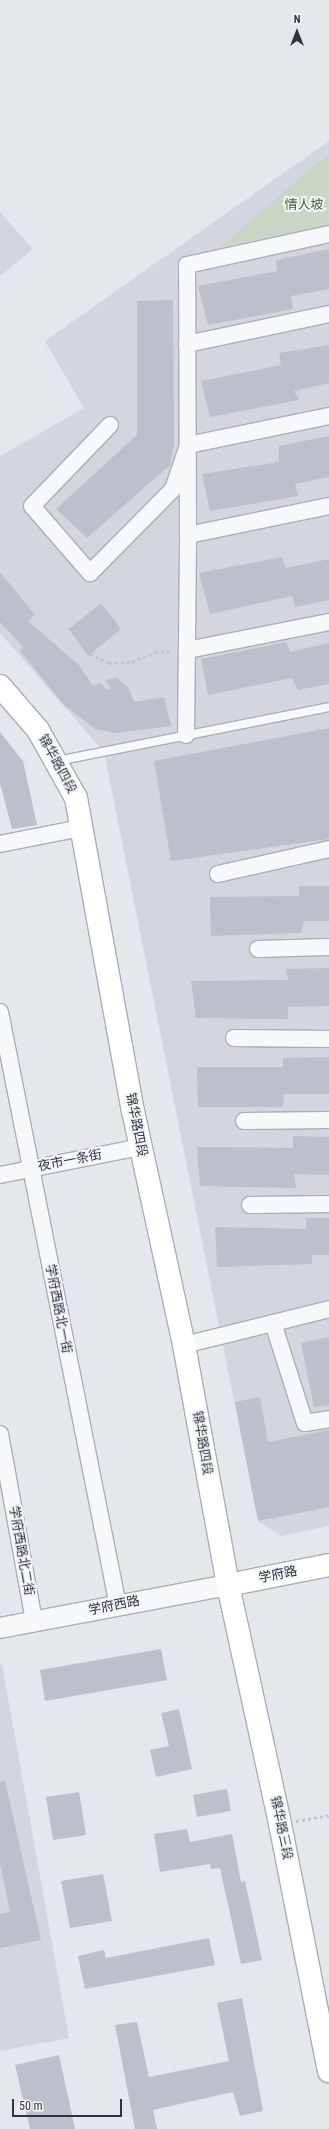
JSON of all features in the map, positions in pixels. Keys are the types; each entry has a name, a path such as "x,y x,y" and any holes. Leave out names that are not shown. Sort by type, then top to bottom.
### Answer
{"main road":[{"name":"锦华路四段","path":"0,686 38,730 76,798 140,1147 184,1345 228,1585"},
{"name":"学府路","path":"228,1585 329,1565"},
{"name":"锦华路三段","path":"228,1585 280,1824 329,2071"}],"street":[{"path":"186,735 188,535 187,265 329,234"},
{"path":"187,344 329,314"},
{"path":"188,446 329,416"},
{"path":"110,425 32,506 90,573 173,489 188,446"},
{"path":"188,535 329,506"},
{"path":"187,650 329,622"},
{"path":"0,844 81,828"},
{"path":"218,874 329,849"},
{"path":"258,949 329,947"},
{"name":"学府西路北一街","path":"0,1012 118,1606"},
{"path":"234,1038 329,1039"},
{"path":"244,1121 329,1120"},
{"name":"夜市一条街","path":"0,1175 140,1147"},
{"path":"250,1205 329,1204"},
{"path":"184,1345 329,1309"},
{"path":"273,1323 305,1424 329,1419"},
{"name":"学府西路北二街","path":"0,1434 34,1622"},
{"name":"学府西路","path":"0,1628 228,1585"}],"lane":[{"path":"55,761 329,707"}],"path":[{"path":"90,654 109,663 132,662 155,652 187,650"},
{"path":"280,1824 329,1815"}],"shaded area":[{"path":"329,141 329,1526 281,1536 258,1521 104,752 0,633 0,456 84,408 45,341"},
{"path":"0,212 33,249 0,276"},
{"path":"2,1664 69,2038 0,2051 0,1665"}],"green space":[{"name":"情人坡","path":"329,155 329,224 220,247 317,163"}],"building":[{"path":"329,249 329,289 291,296 293,309 208,325 198,286 277,271 276,260"},
{"path":"173,300 174,444 170,465 87,538 56,509 137,435 137,301"},
{"path":"329,345 329,383 294,391 299,400 210,417 201,381 281,365 279,353"},
{"path":"329,436 329,477 295,484 298,496 210,511 202,474 279,462 279,446"},
{"path":"282,557 286,568 329,559 329,600 295,607 292,596 210,614 199,573"},
{"path":"0,572 35,615 28,621 80,666 93,686 100,683 108,690 111,688 105,680 117,678 128,687 134,702 164,697 171,726 115,733 95,729 63,704 20,651 24,648 0,622"},
{"path":"101,603 121,629 88,656 69,629"},
{"path":"286,642 290,652 329,643 329,684 298,690 292,678 208,695 201,659"},
{"path":"329,728 329,839 171,861 154,761"},
{"path":"0,732 23,761 37,825 12,829 0,783"},
{"path":"299,886 329,886 329,921 304,921 301,933 211,936 210,897 299,896"},
{"path":"329,968 329,1006 288,1007 288,1019 196,1018 191,981 288,980 286,969"},
{"path":"329,1057 329,1094 284,1094 283,1107 198,1107 197,1067 283,1067 283,1058"},
{"path":"293,1136 329,1137 329,1175 294,1174 296,1188 200,1186 197,1147 293,1148"},
{"path":"306,1218 329,1218 329,1255 312,1255 312,1264 217,1267 215,1227 306,1229"},
{"path":"329,1337 329,1405 314,1407 301,1343"},
{"path":"260,1397 268,1442 329,1430 329,1507 258,1521 235,1402"},
{"path":"161,1649 167,1680 45,1701 40,1670"},
{"path":"179,1709 192,1769 156,1777 150,1750 169,1746 161,1713"},
{"path":"5,1781 41,1940 0,1948 0,1914 10,1912 0,1863 0,1782"},
{"path":"227,1789 231,1811 197,1817 193,1795"},
{"path":"79,1792 86,1835 53,1840 46,1797"},
{"path":"187,1829 190,1842 232,1834 241,1882 245,1881 262,1960 241,1964 220,1868 211,1869 210,1864 160,1872 154,1834"},
{"path":"103,1874 112,1921 70,1928 61,1881"},
{"path":"209,1938 215,1965 85,1989 78,1956 104,1950 106,1958"},
{"path":"242,1998 263,2111 240,2116 233,2092 153,2110 157,2129 135,2129 115,2025 137,2022 149,2077 229,2061 217,2003"},
{"path":"59,2055 75,2129 30,2129 15,2065"}]}
